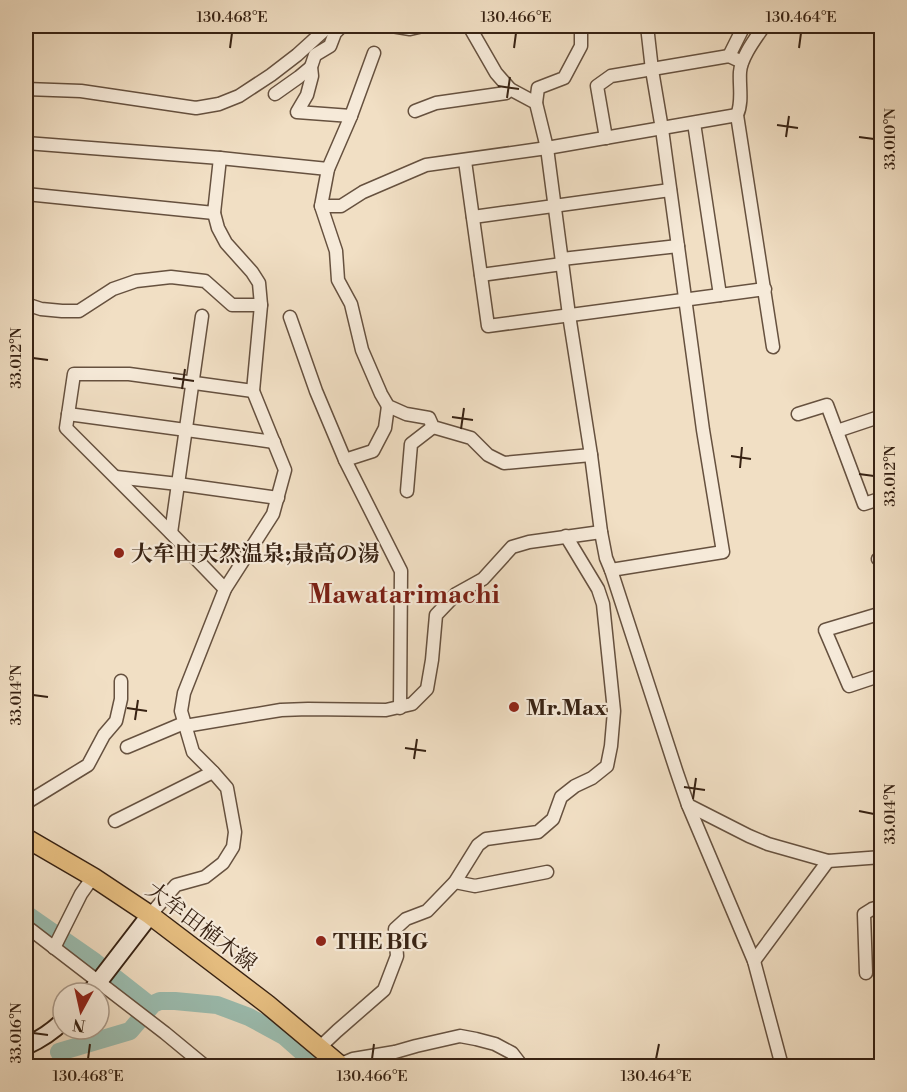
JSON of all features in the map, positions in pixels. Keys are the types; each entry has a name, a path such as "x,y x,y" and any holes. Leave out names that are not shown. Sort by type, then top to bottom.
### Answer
{"main road":[{"name":"大牟田植木線","path":"26,838 93,876 150,915 259,998 340,1066"}],"street":[{"path":"26,89 81,91 196,108 219,104 239,96 272,75 329,26"},
{"path":"346,26 342,26 336,33 330,46 315,55 307,95 297,112 351,116"},
{"path":"392,26 410,28 423,26"},
{"path":"469,26 496,73 510,89 537,103"},
{"path":"581,26 581,46 564,78 538,88 537,103 547,148 601,532 606,558 688,805 754,961 781,1066"},
{"path":"611,570 723,552 703,429 662,129 651,70 647,26"},
{"path":"729,56 744,26"},
{"path":"764,26 742,62 740,109 737,115 773,347"},
{"path":"374,53 351,116 328,169 321,206 336,251 338,280 351,303 362,350 381,394 388,406 406,414 429,418 433,427 471,438 488,455 504,463 591,455"},
{"path":"606,138 597,86 611,76 729,56 742,62"},
{"path":"274,94 311,67"},
{"path":"415,111 436,103 506,93 510,89"},
{"path":"321,206 342,206 363,192 426,165 547,148 737,115"},
{"path":"694,123 720,295"},
{"path":"26,159 26,143 328,169"},
{"path":"99,981 176,885 205,877 223,863 233,847 236,832 227,788 193,752 182,711 184,693 225,589 273,513 285,470 254,391 261,305 260,284 226,243 218,228 214,213 220,158"},
{"path":"465,160 488,326 765,288"},
{"path":"473,217 670,190"},
{"path":"26,194 214,213"},
{"path":"481,275 678,246"},
{"path":"26,304 41,309 80,311 113,288 136,281 171,277 206,281 232,305 261,305"},
{"path":"171,533 202,316"},
{"path":"290,317 316,391 345,460 401,571 400,708"},
{"path":"225,589 66,428 74,374 129,374 254,391"},
{"path":"798,414 827,405 864,504 882,498"},
{"path":"345,460 373,451 385,428 388,406"},
{"path":"69,414 274,442"},
{"path":"837,430 882,416"},
{"path":"407,490 411,444 433,427"},
{"path":"116,477 278,498"},
{"path":"127,747 185,725 281,710 386,710 411,704 427,689 436,615 456,594 483,579 512,547 529,542 601,532"},
{"path":"319,1048 384,990 397,956 395,929 406,919 427,911 455,882 478,845 486,839 538,832 553,819 561,797 575,786 592,778 607,765 611,746 614,698 603,604 598,589 566,536"},
{"path":"882,613 825,630 849,686 882,675"},
{"path":"26,803 88,765 104,735 116,720 121,699 121,681"},
{"path":"115,821 213,772"},
{"path":"688,805 768,844 828,861 882,857"},
{"path":"754,961 828,861"},
{"path":"455,882 476,886 547,872"},
{"path":"57,941 93,876"},
{"path":"866,973 864,914 882,906"},
{"path":"26,926 57,941 94,981"},
{"path":"111,994 165,1033 205,1066"},
{"path":"26,1046 51,1032"},
{"path":"340,1066 353,1059 395,1052 460,1036 476,1038 504,1049 512,1053 522,1066"}],"waterway":[{"path":"26,914 95,962 151,1006"},
{"path":"59,1052 130,1031 153,1004 160,1001 175,1001 217,1005 249,1017 284,1036 318,1066"}],"place":[{"name":"大牟田天然温泉;最高の湯","path":"119,553"},
{"name":"Mr.Max","path":"514,707"},
{"name":"THE BIG","path":"321,941"}],"district":[{"name":"Mawatarimachi","path":"404,594"}]}
